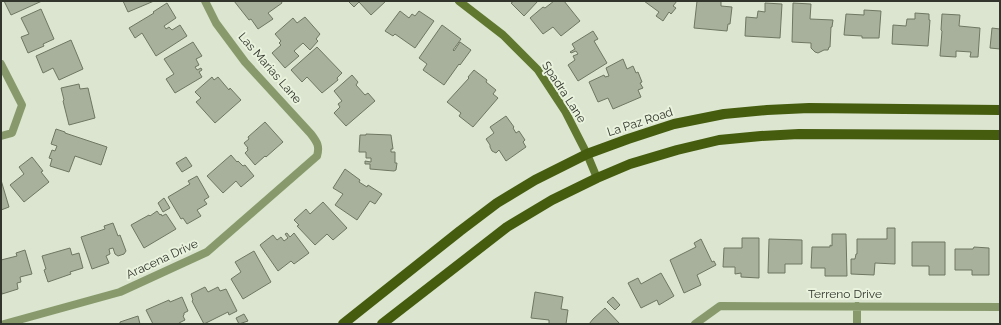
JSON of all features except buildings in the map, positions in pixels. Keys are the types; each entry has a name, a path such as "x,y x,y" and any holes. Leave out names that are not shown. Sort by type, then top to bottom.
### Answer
{"main road":[{"name":"La Paz Road","path":"343,324 460,230 534,180 587,154 674,124 724,114 809,108 1000,110"},
{"path":"382,324 507,227 552,200 630,164 677,150 719,140 761,136 799,134 1000,135"}],"street":[{"name":"Las Marias Lane","path":"205,1 216,23 245,62 311,134 316,140 319,149"},
{"name":"Spadra Lane","path":"459,1 503,35 538,70 566,111 597,178"},
{"path":"1,64 22,105 12,133 1,136"},
{"name":"Aracena Drive","path":"4,324 120,292 207,252 312,161 317,156 319,149"},
{"name":"Terreno Drive","path":"695,324 720,306 1000,307"},
{"path":"857,306 857,324"}]}
